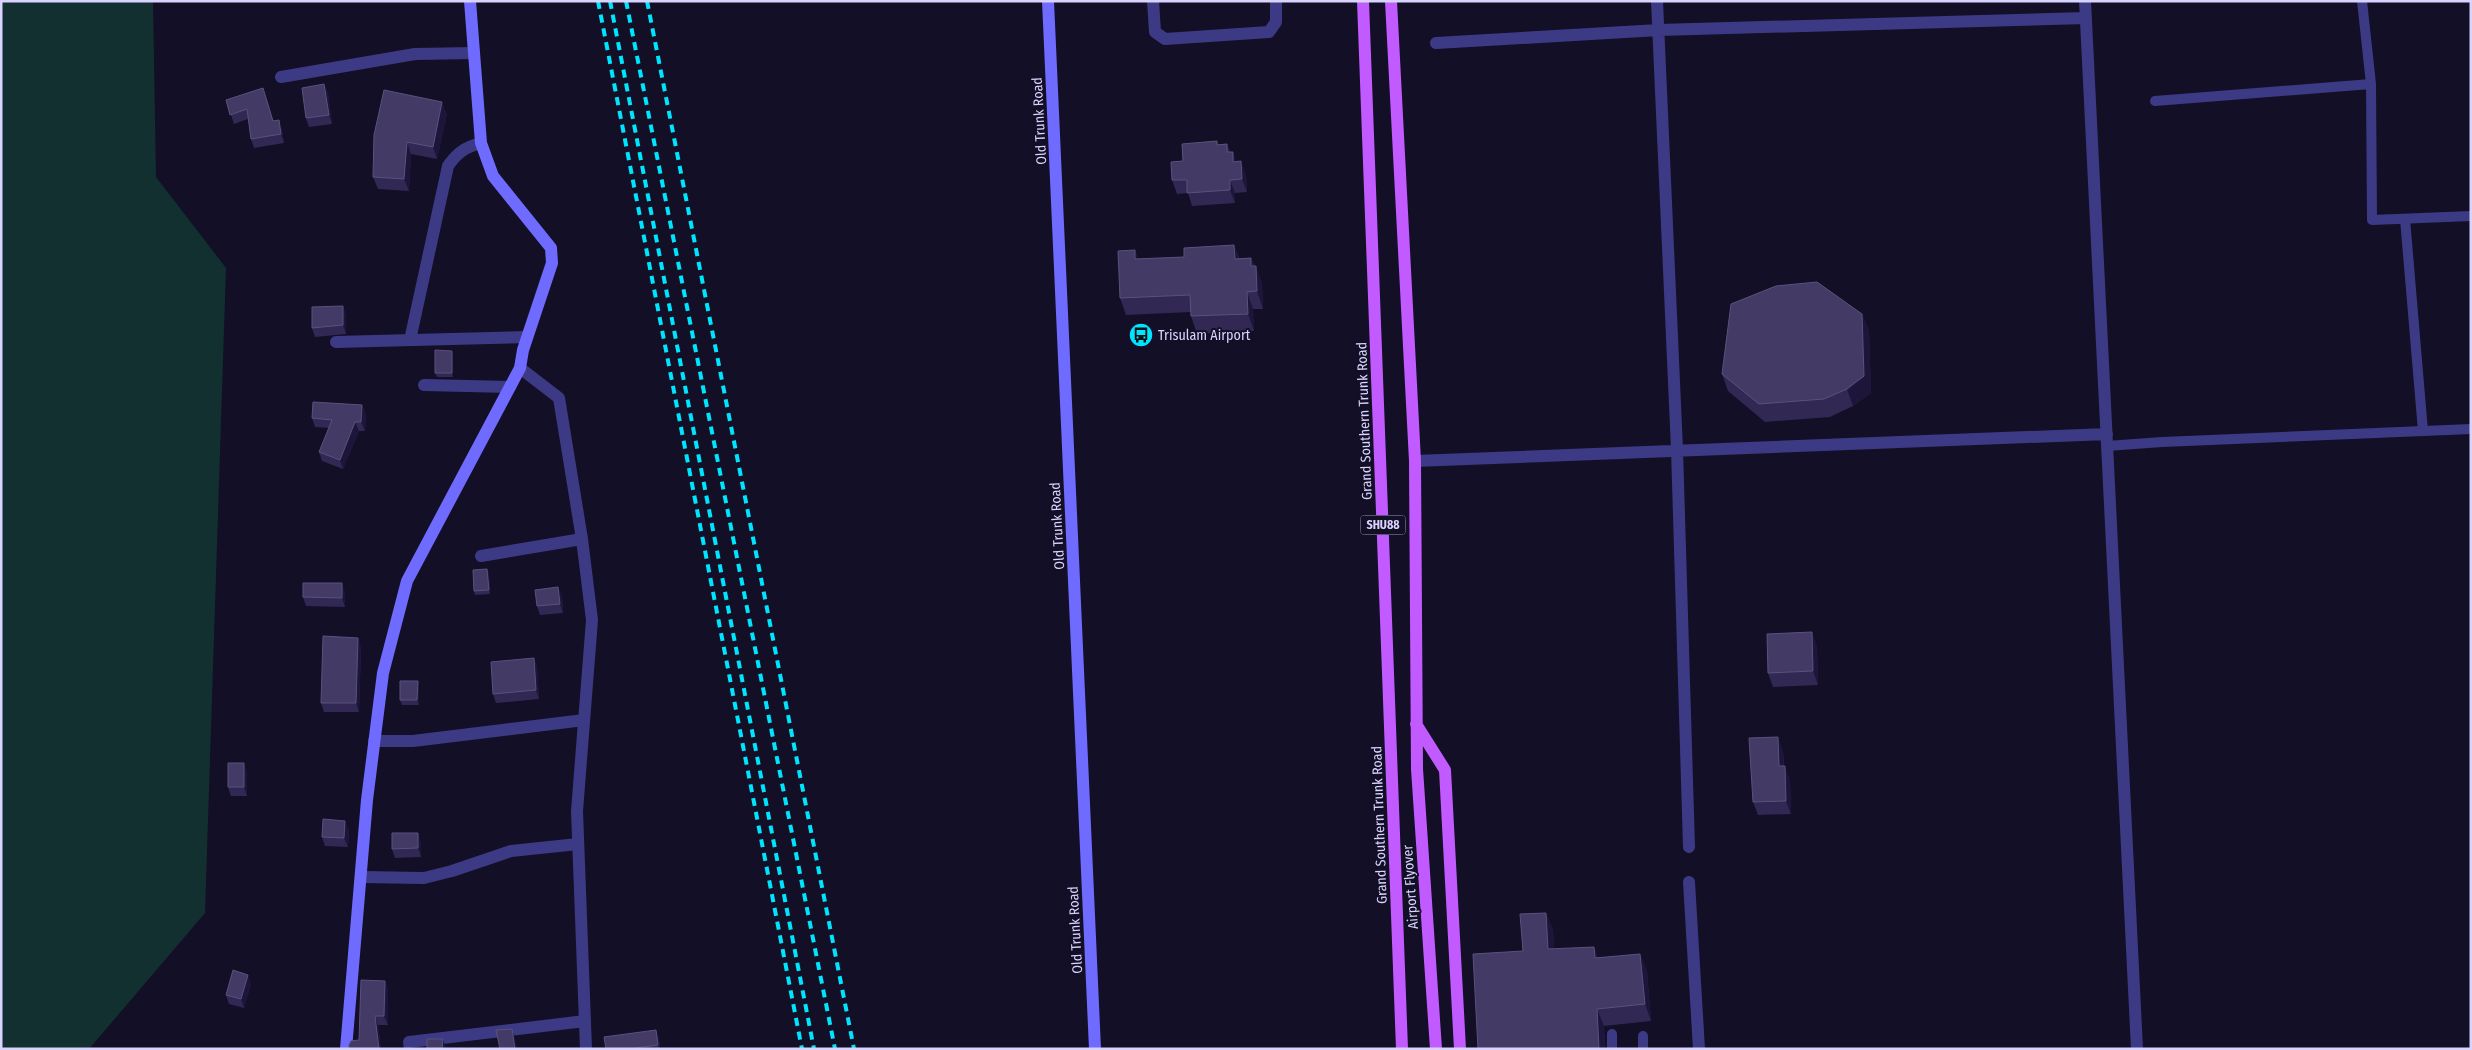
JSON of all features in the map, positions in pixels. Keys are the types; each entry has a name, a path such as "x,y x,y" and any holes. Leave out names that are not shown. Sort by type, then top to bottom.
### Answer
{"main road":[{"name":"Grand Southern Trunk Road","path":"1363,1 1402,1049"},
{"name":"SHU88","path":"1391,1 1415,461 1416,724"},
{"name":"Airport Flyover","path":"1416,724 1417,769 1436,1049"},
{"path":"1416,724 1445,770 1460,1049"}],"street":[{"path":"346,1049 374,741 383,673 407,581 520,368 527,338 552,263 551,248 493,176 481,143 470,1"},
{"name":"Old Trunk Road","path":"1048,1 1095,1049"},
{"path":"1153,1 1155,32 1165,39 1269,32 1276,22 1276,1"},
{"path":"1657,1 1676,449 1689,847"},
{"path":"2085,1 2136,1049"},
{"path":"1436,43 1659,30 2086,18"},
{"path":"282,78 415,54 474,53"},
{"path":"410,340 448,166 457,153 468,146 481,143"},
{"path":"336,342 527,338"},
{"path":"520,368 559,398 582,539 592,620 577,811 586,1049"},
{"path":"424,385 510,387"},
{"path":"1415,461 1676,449 2107,440"},
{"path":"481,556 582,539"},
{"path":"374,741 413,741 584,720"},
{"path":"361,877 424,878 452,871 511,851 578,844"},
{"path":"1689,882 1699,1049"},
{"path":"410,1049 410,1042 586,1021"}],"lane":[{"path":"2362,1 2371,84 2372,220 2471,216"},
{"path":"2155,101 2371,84"},
{"path":"2405,219 2423,431"},
{"path":"2107,440 2162,442 2471,429"},
{"path":"1612,1034 1612,1049"},
{"path":"1643,1036 1643,1049"}],"green space":[{"path":"1,1 153,1 156,177 226,268 205,913 89,1049 1,1049"}],"building":[{"path":"324,84 329,115 306,118 302,88"},
{"path":"263,88 273,121 279,120 281,134 251,139 247,109 230,115 226,100"},
{"path":"384,90 442,102 433,147 407,142 404,179 373,177 374,135"},
{"path":"1217,141 1217,145 1227,144 1227,152 1233,152 1233,162 1241,161 1242,179 1230,180 1230,190 1187,193 1187,180 1172,180 1171,162 1183,161 1182,144"},
{"path":"1234,245 1235,259 1251,258 1251,266 1256,266 1257,291 1247,292 1248,314 1191,316 1190,295 1120,298 1118,251 1135,250 1135,259 1184,257 1184,248"},
{"path":"1817,282 1862,314 1864,376 1847,389 1824,399 1759,404 1722,374 1731,304 1776,286"},
{"path":"343,306 343,325 312,328 312,307"},
{"path":"435,350 452,351 452,373 435,373"},
{"path":"313,402 362,405 361,422 355,422 340,460 319,452 332,420 312,418"},
{"path":"487,569 489,590 474,591 473,570"},
{"path":"303,583 342,583 342,598 303,597"},
{"path":"558,587 560,604 537,606 535,590"},
{"path":"1812,632 1813,671 1768,673 1767,634"},
{"path":"323,636 358,638 356,703 321,703"},
{"path":"534,658 536,690 493,694 491,662"},
{"path":"400,681 418,681 417,700 400,700"},
{"path":"1778,737 1779,766 1785,766 1786,801 1753,802 1749,738"},
{"path":"228,763 244,763 244,787 228,787"},
{"path":"323,819 345,821 344,838 322,837"},
{"path":"392,833 418,833 418,848 392,849"},
{"path":"1546,913 1548,949 1594,947 1595,958 1640,954 1645,1004 1597,1009 1599,1049 1478,1049 1473,954 1523,951 1520,914"},
{"path":"233,970 248,975 241,999 226,995"},
{"path":"361,980 385,981 384,1016 375,1016 379,1049 349,1049 351,1041 359,1040"},
{"path":"512,1029 515,1049 500,1049 496,1030"},
{"path":"656,1030 658,1045 629,1049 606,1049 604,1037"},
{"path":"427,1039 443,1039 442,1049 427,1049"}],"railway":[{"path":"598,1 802,1049"},
{"path":"610,1 814,1049"},
{"path":"626,1 835,1049"},
{"path":"647,1 854,1049"}],"place":[{"name":"Trisulam Airport","path":"1141,335"}]}
